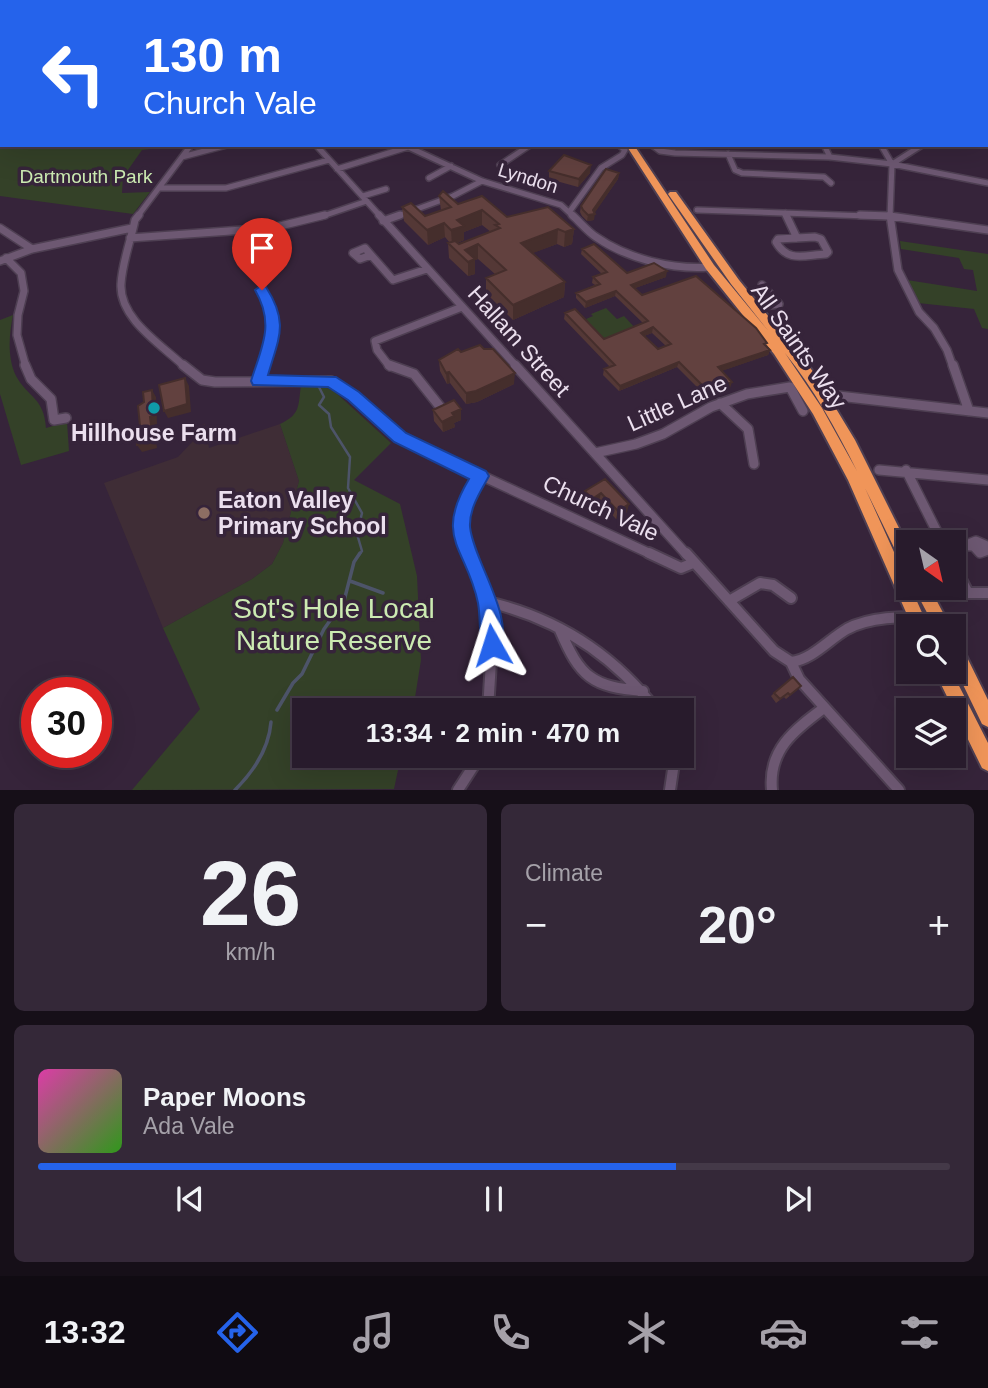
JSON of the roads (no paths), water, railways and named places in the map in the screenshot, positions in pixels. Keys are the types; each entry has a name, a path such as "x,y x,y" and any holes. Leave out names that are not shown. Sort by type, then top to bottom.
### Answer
{"highway":[{"name":"All Saints Way","path":"631,147 778,351 814,394 849,444 896,537"},
{"name":"All Saints Way","path":"639,147 716,266 756,307 792,351 854,479 914,614"},
{"path":"966,674 988,719"},
{"path":"949,684 988,762"}],"street":[{"path":"190,147 132,228 130,239 272,228 301,223 386,189"},
{"path":"182,157 220,147"},
{"name":"Hallam Street","path":"318,147 693,563"},
{"path":"337,169 409,147"},
{"name":"Lyndon","path":"414,147 482,181 545,199 570,211 589,231 614,247 684,269 716,266"},
{"path":"500,165 527,147"},
{"path":"570,211 601,168 622,155 625,150 621,147"},
{"path":"656,147 668,153 830,157 892,164 988,183"},
{"path":"703,147 705,154"},
{"path":"825,147 830,157"},
{"path":"882,147 892,164 890,216 898,270 919,312 934,328 947,350 969,411"},
{"path":"892,164 919,147"},
{"path":"728,154 734,170 742,173 824,177 831,183"},
{"path":"160,188 226,188 329,160"},
{"path":"429,178 451,166"},
{"path":"383,221 453,196 482,181"},
{"path":"697,210 890,216 988,230"},
{"path":"785,213 797,238"},
{"path":"0,228 32,248"},
{"path":"66,418 54,420 51,399 31,379 20,353 17,335 18,315 24,291 21,274 3,260 32,248 132,228"},
{"path":"797,238 821,239 828,252 788,256 782,253 776,242 778,239 797,238"},
{"name":"Church Vale","path":"130,239 121,284 126,309 191,373 202,380 331,381 353,396 400,438 681,568 693,563"},
{"path":"372,255 393,280 427,269"},
{"path":"756,307 779,304 762,285"},
{"path":"259,381 274,319 272,307 262,290"},
{"path":"441,408 414,374 391,368 377,350 375,341 462,307"},
{"name":"Little Lane","path":"595,453 636,444 663,434 720,403 747,394 790,387 803,411"},
{"path":"814,394 988,413"},
{"path":"720,403 748,429 754,464"},
{"path":"878,470 906,470 988,480"},
{"path":"906,470 936,530"},
{"path":"480,476 467,498 461,524 464,541 488,602 492,645 489,698"},
{"path":"966,546 972,547"},
{"path":"693,563 774,651 791,662 799,679 899,789"},
{"path":"729,601 751,586 765,582 774,583 791,598"},
{"path":"966,589 968,593 988,593"},
{"path":"488,602 524,610 560,630 613,663 648,698"},
{"path":"791,662 805,660 829,640 858,625 896,623"},
{"path":"560,630 570,656 585,677 608,689 643,691"},
{"path":"772,789 769,775 780,744 824,708"},
{"path":"458,789 472,768"},
{"path":"670,789 673,768"}],"waterway":[{"path":"319,387 324,397 319,405 329,414 331,427 350,457 348,488 362,513 357,534 362,551 359,555"},
{"path":"277,710 293,683 302,674 324,629 344,601 354,562 360,553"},
{"path":"350,581 383,593"},
{"path":"235,790 259,759 270,732 271,722"}],"place":[{"name":"Hillhouse Farm","path":"154,408"},
{"name":"Eaton Valley Primary School","path":"204,513"}],"park label":[{"name":"Dartmouth Park","path":"86,176"},
{"name":"Sot's Hole Local Nature Reserve","path":"334,624"}]}
